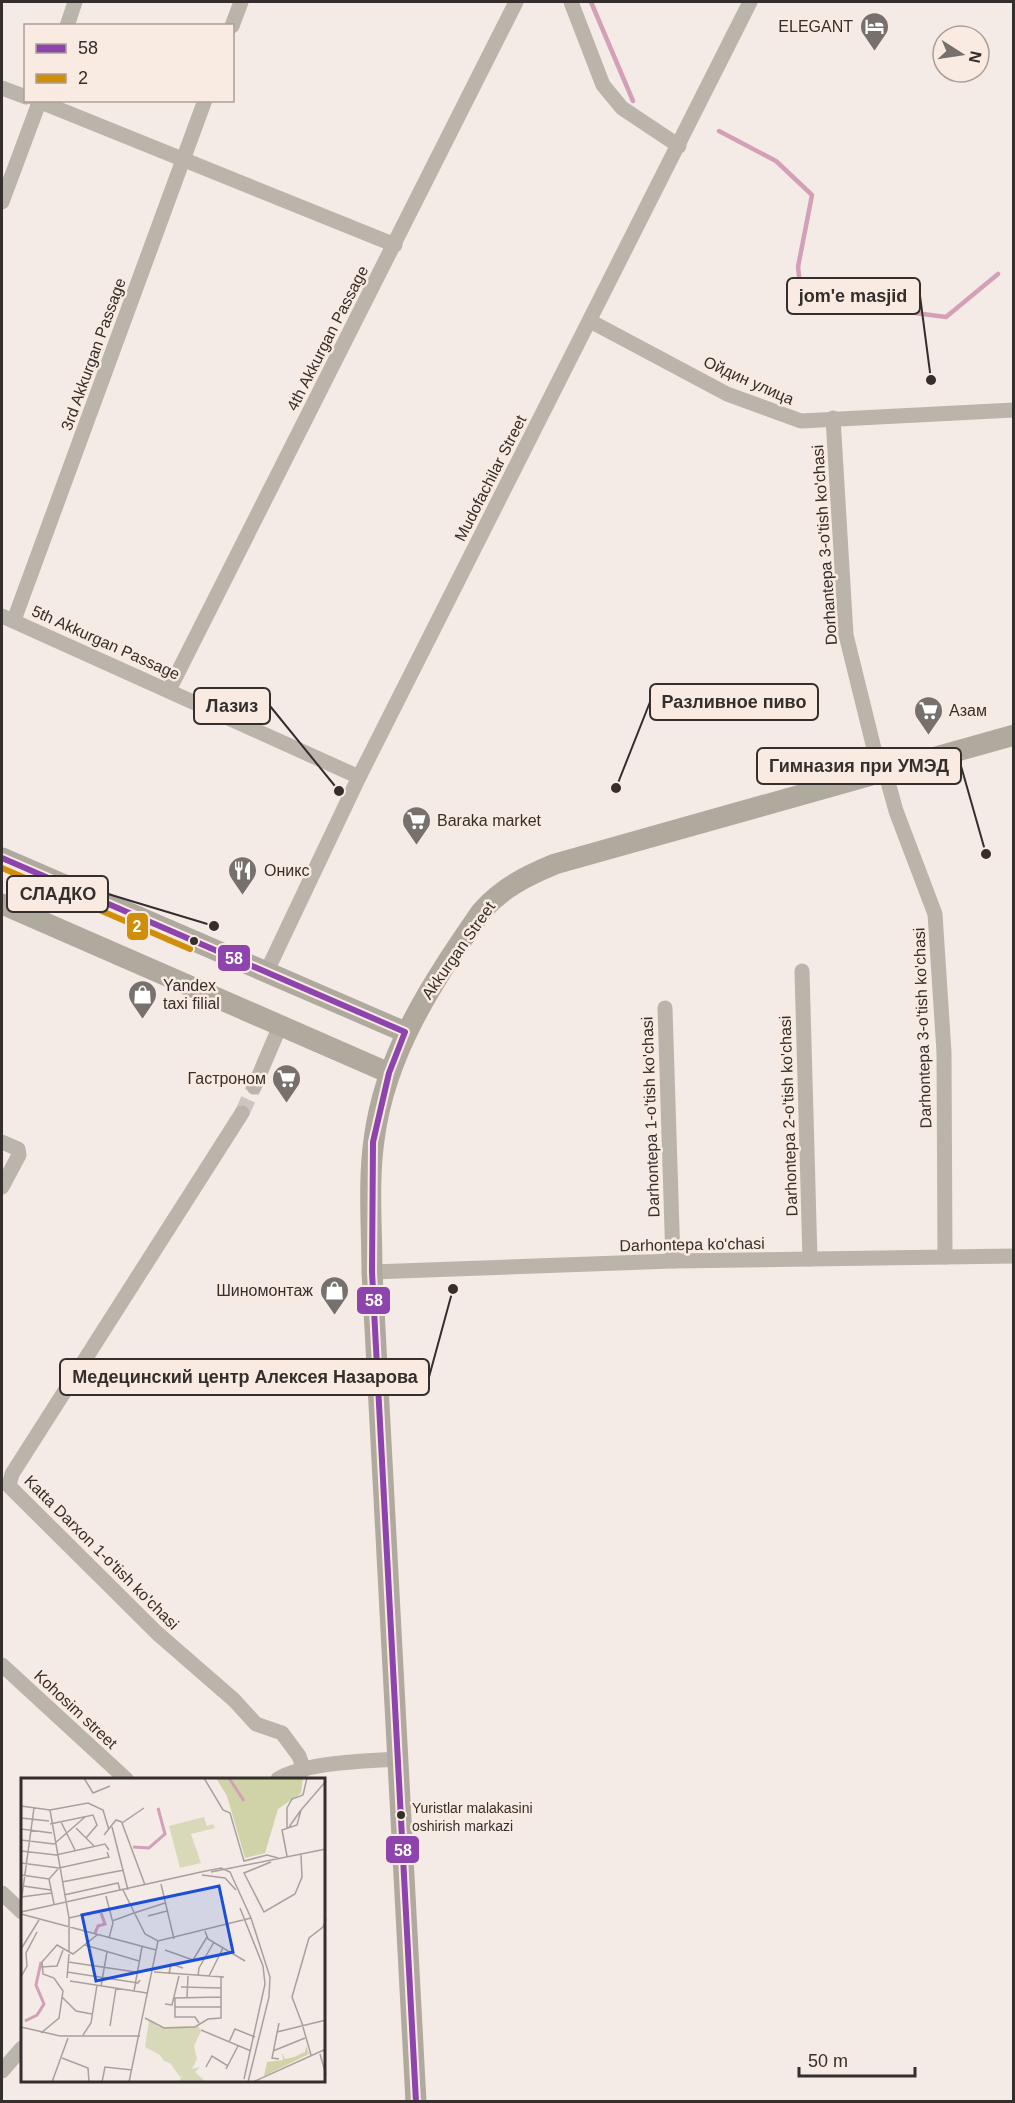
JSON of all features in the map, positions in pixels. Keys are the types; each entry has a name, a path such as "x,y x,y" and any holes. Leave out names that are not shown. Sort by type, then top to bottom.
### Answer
{"main road":[{"name":"Akkurgan Street","path":"416,2102 372,1272 371,1166 377,1119 389,1073 405,1032 444,966 481,912 496,896 515,882 555,864 1014,735"},
{"path":"2,858 405,1032"},
{"path":"2,904 389,1073"}],"street":[{"path":"68,24 75,2"},
{"path":"233,24 241,2"},
{"name":"4th Akkurgan Passage","path":"169,690 516,2"},
{"path":"571,2 603,85 622,108 679,146"},
{"name":"Mudofachilar Street","path":"266,973 359,777 750,2"},
{"path":"2,88 24,96"},
{"path":"2,202 34,102"},
{"path":"40,102 395,245"},
{"name":"3rd Akkurgan Passage","path":"8,618 204,102"},
{"name":"Ойдин улица","path":"590,321 727,394 801,422 833,418 1014,410"},
{"name":"Dorhantepa 3-o'tish ko'chasi","path":"833,418 846,635 882,772"},
{"name":"5th Akkurgan Passage","path":"8,618 359,777"},
{"name":"Darhontepa 3-o'tish ko'chasi","path":"882,772 935,914 944,1052 945,1257"},
{"name":"Darhontepa 2-o'tish ko'chasi","path":"802,971 810,1259"},
{"name":"Darhontepa 1-o'tish ko'chasi","path":"665,1008 673,1261"},
{"path":"254,1087 280,1026"},
{"name":"Katta Darxon 1-o'tish ko'chasi","path":"242,1113 12,1474 9,1485 157,1633 234,1700 256,1724 282,1733 299,1756 304,1770"},
{"path":"2,1142 19,1151 2,1187"},
{"name":"Darhontepa ko'chasi","path":"372,1272 673,1261 1014,1256"},
{"name":"Kohosim street","path":"2,1665 125,1778"},
{"path":"280,1778 288,1773 304,1770 398,1759"},
{"path":"2,1893 21,1911"},
{"path":"2,2071 21,2049"}],"waterway":[{"path":"591,2 633,101"},
{"path":"719,131 776,161 812,195 798,267 801,293 815,304 861,306 946,317 998,274"}],"tunnel":[{"path":"242,1113 254,1087"}],"transit line":[{"name":"58","path":"2,858 405,1032 389,1073 373,1142 372,1272 416,2102"},
{"name":"2","path":"2,868 190,949"}],"place":[{"name":"ELEGANT","path":"874,52"},
{"name":"jom'e masjid","path":"931,380"},
{"name":"Азам","path":"928,736"},
{"name":"Разливное пиво","path":"616,788"},
{"name":"Лазиз","path":"339,791"},
{"name":"Baraka market","path":"416,846"},
{"name":"Гимназия при УМЭД","path":"986,854"},
{"name":"Оникс","path":"243,896"},
{"name":"СЛАДКО","path":"214,926"},
{"name":"Yandex taxi filial","path":"142,1020"},
{"name":"Гастроном","path":"287,1104"},
{"name":"Медецинский центр Алексея Назарова","path":"453,1289"},
{"name":"Шиномонтаж","path":"334,1316"},
{"name":"Yuristlar malakasini oshirish markazi","path":"401,1815"}]}
